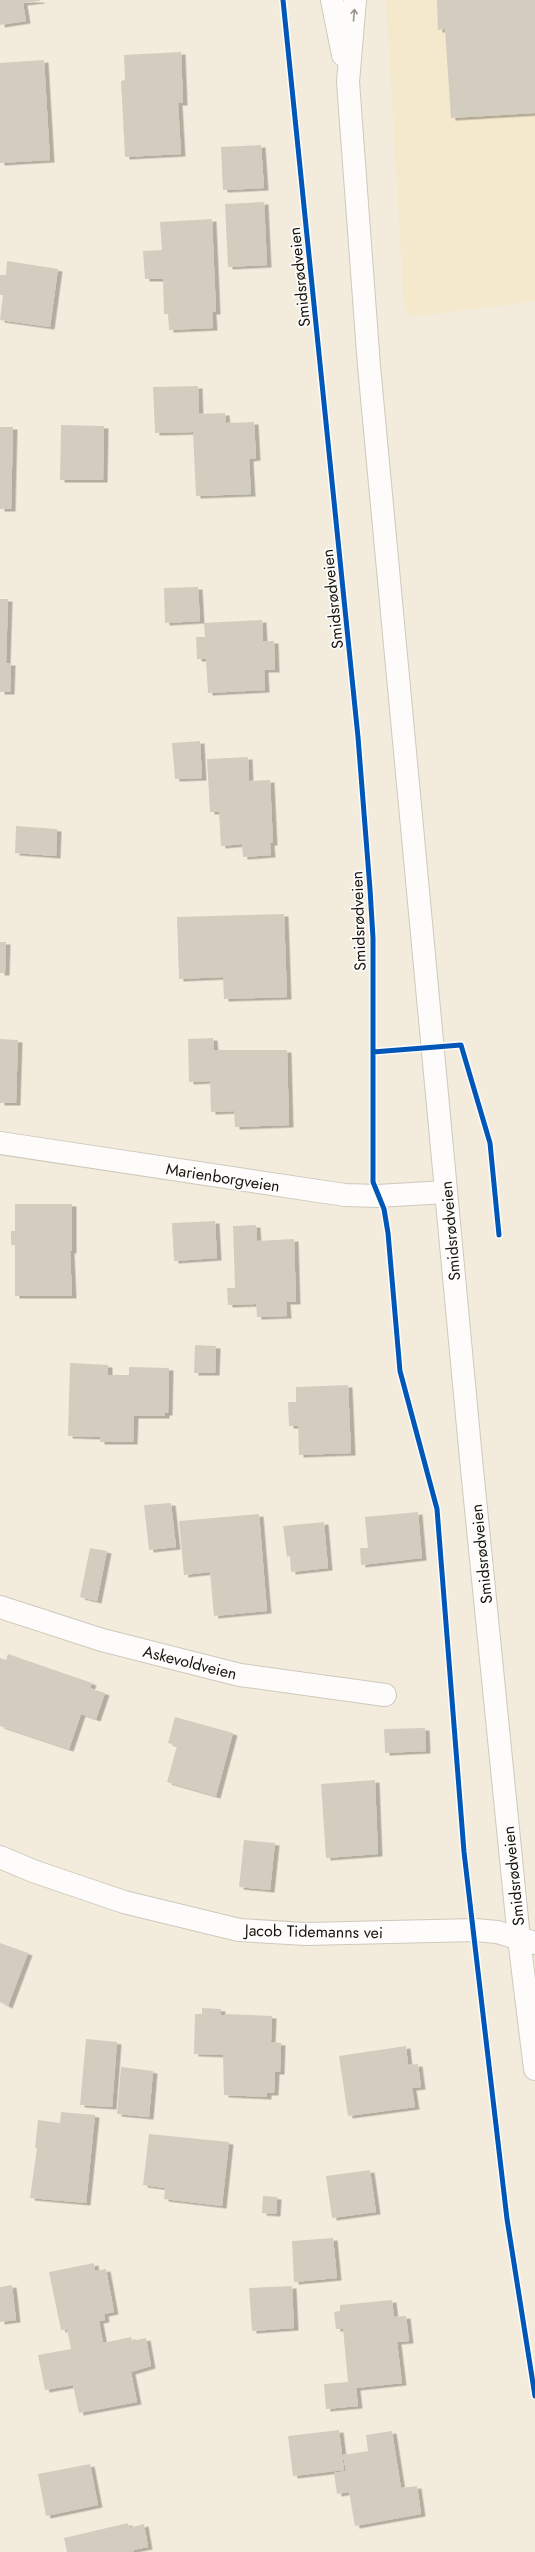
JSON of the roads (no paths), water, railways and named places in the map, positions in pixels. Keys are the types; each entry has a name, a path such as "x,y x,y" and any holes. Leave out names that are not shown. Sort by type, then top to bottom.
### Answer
{"main road":[{"name":"Smidsrødveien","path":"332,0 348,82 369,366 446,1192 527,1941 535,2069"},
{"name":"Smidsrødveien","path":"348,82 355,0"},
{"name":"Marienborgveien","path":"0,1143 345,1195 378,1196 446,1192"},
{"name":"Askevoldveien","path":"0,1607 102,1640 240,1675 385,1694"},
{"name":"Jacob Tidemanns vei","path":"0,1857 33,1871 124,1902 239,1930 306,1934 475,1930 497,1932 527,1941"}]}
